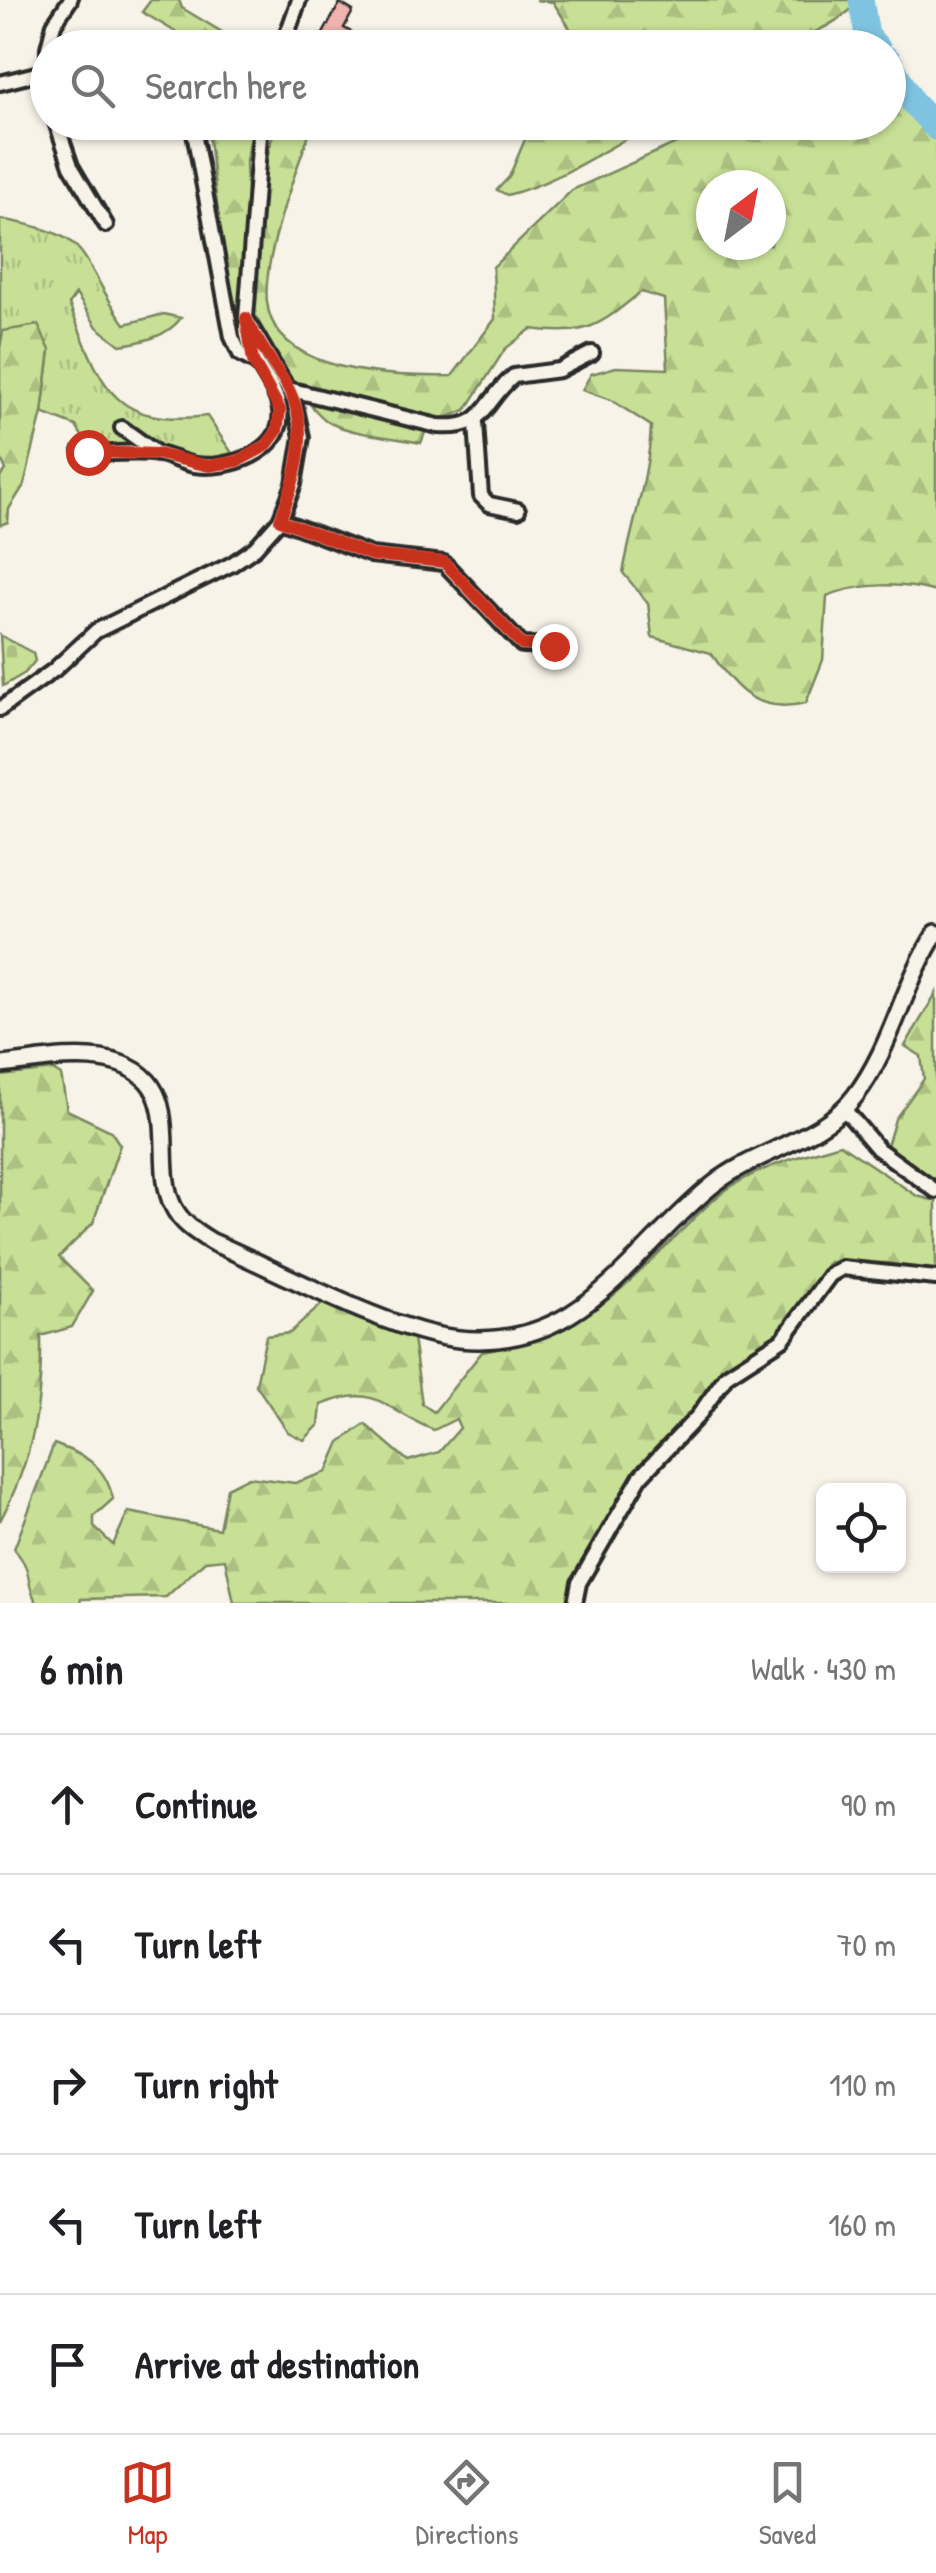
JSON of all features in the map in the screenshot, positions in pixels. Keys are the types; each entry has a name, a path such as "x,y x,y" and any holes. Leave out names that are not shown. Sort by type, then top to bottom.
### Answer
{"street":[{"path":"53,30 70,0"},
{"path":"288,30 299,0"},
{"path":"0,83 30,78"},
{"path":"62,140 71,166 106,224"},
{"path":"195,140 232,337 240,354 253,361"},
{"path":"81,451 158,454 194,465 226,464 266,446 277,431 280,410 253,361 246,318 259,140"},
{"path":"0,709 54,670 96,632 232,564 256,548 280,520 294,484 301,419 246,318"},
{"path":"518,510 488,504 481,496 476,423 514,376 569,367 592,353"},
{"path":"288,389 438,426 476,423"},
{"path":"122,428 158,454"},
{"path":"280,520 371,555 444,562 522,645 554,646"},
{"path":"0,1065 104,1059 138,1075 162,1110 170,1200 188,1227 212,1242 416,1330 459,1339 523,1334 549,1327 581,1308 636,1262 714,1184 844,1109 875,1065 936,934"},
{"path":"844,1109 878,1149 936,1192"},
{"path":"574,1603 579,1582 640,1476 698,1416 728,1375 782,1339 830,1274 842,1268 936,1278"}],"green space":[{"path":"151,0 179,0 182,8 219,30 172,30 142,12"},
{"path":"536,0 859,0 832,23 816,30 571,30 553,2"},
{"path":"906,82 936,123 936,592 881,585 827,596 823,660 806,703 789,706 761,702 750,696 711,653 652,637 648,603 623,573 644,481 651,426 611,400 582,390 591,374 616,367 668,369 664,299 641,292 614,314 591,326 566,331 531,329 505,349 466,410 428,425 421,443 330,423 286,376 249,321 256,222 271,140 307,140 282,212 270,262 267,302 275,326 292,344 315,358 372,372 452,376 495,319 493,267 572,190 683,140 906,140"},
{"path":"209,140 250,140 246,160 248,233 238,311 226,277"},
{"path":"524,140 624,140 564,173 507,195 497,190 509,177"},
{"path":"0,219 32,225 70,241 89,264 125,324 164,314 181,318 161,334 120,345 97,327 76,294 69,304 90,356 113,394 149,415 207,416 232,453 207,459 85,441 76,426 42,413 50,350 3,331 0,348"},
{"path":"38,325 50,350 42,413 24,485 9,509 8,522 0,525 0,477 6,470 0,456 3,331"},
{"path":"0,635 33,653 35,661 25,673 3,686"},
{"path":"936,993 936,1182 887,1146 895,1119 924,1079 921,1056 905,1046"},
{"path":"53,1070 61,1075 67,1110 111,1131 120,1145 93,1223 59,1257 93,1291 72,1327 41,1336 40,1386 28,1454 0,1521 0,1076"},
{"path":"840,1144 917,1196 936,1201 936,1271 886,1263 829,1262 779,1336 721,1377 656,1451 572,1603 234,1603 225,1559 205,1561 166,1597 37,1603 25,1565 14,1549 54,1444 85,1457 105,1477 113,1499 94,1516 94,1527 113,1545 128,1512 219,1529 227,1488 249,1477 295,1483 327,1472 340,1442 365,1424 408,1461 439,1452 460,1428 456,1419 434,1430 368,1397 321,1405 319,1425 304,1440 288,1432 256,1385 266,1336 290,1333 324,1302 413,1338 422,1404 434,1412 482,1352 544,1336 590,1313 732,1186 771,1166"}],"building":[{"path":"340,3 353,11 344,28 348,30 325,30"}],"waterway":[{"path":"861,0 866,30"},
{"path":"906,91 936,128"}],"route":[{"path":"88,452 158,454 209,466 238,461 266,446 277,431 280,410 253,361 246,318 282,377 301,419 294,484 280,520 371,555 444,562 522,645 542,649 554,646"}]}
